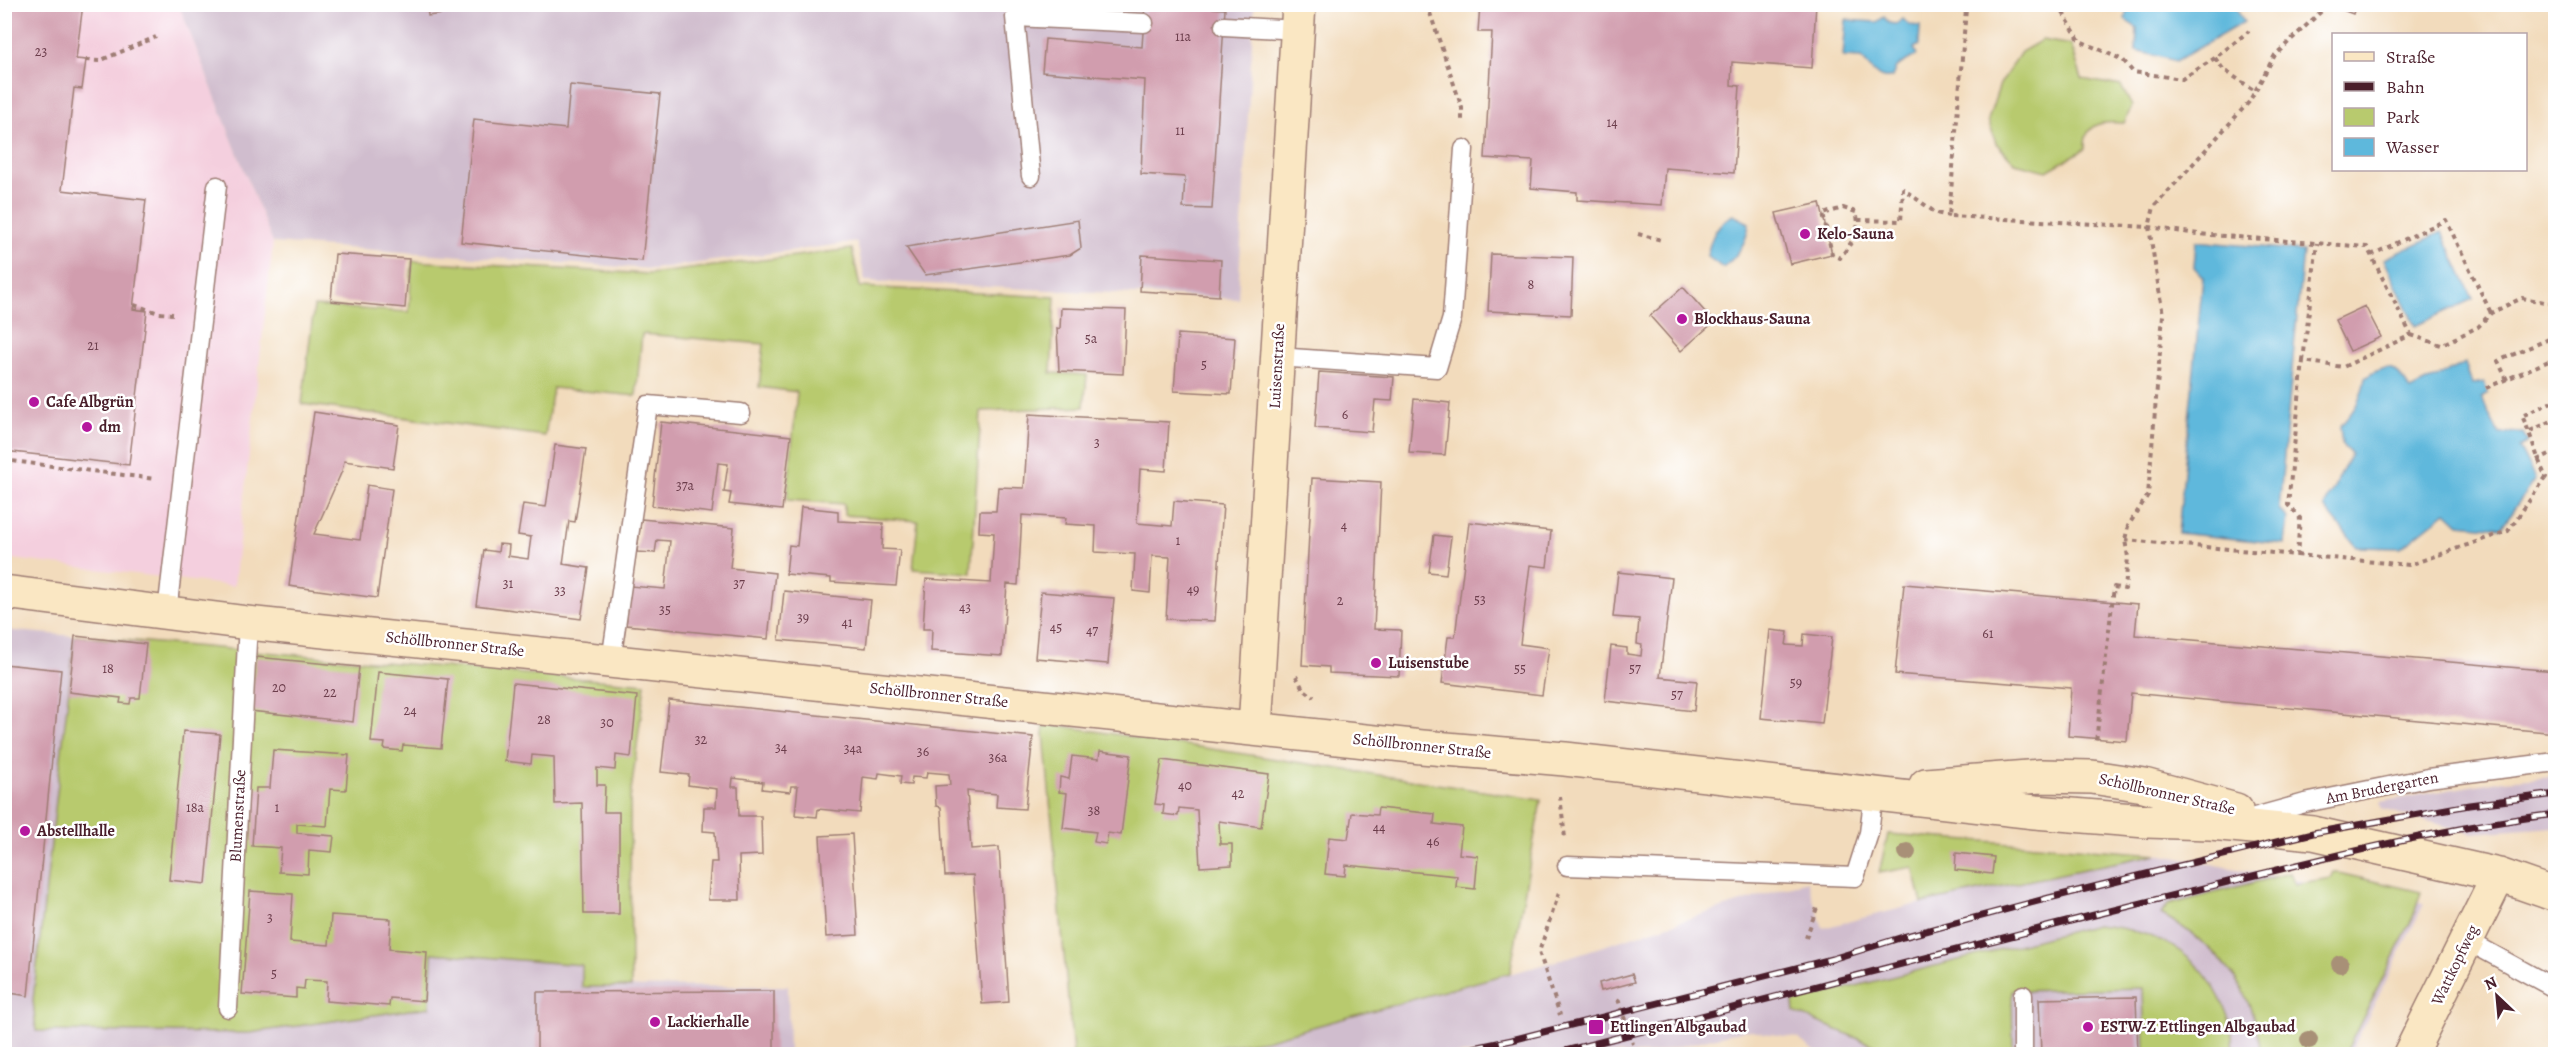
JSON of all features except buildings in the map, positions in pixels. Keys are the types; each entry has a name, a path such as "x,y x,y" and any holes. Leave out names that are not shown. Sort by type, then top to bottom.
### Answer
{"main road":[{"name":"Luisenstraße","path":"1255,728 1299,17"},
{"name":"Schöllbronner Straße","path":"4,592 248,623 1874,792 2089,817 2211,823 2313,833"},
{"name":"Schöllbronner Straße","path":"1874,792 1941,782 2041,776 2092,777 2144,786 2260,816 2313,833 2499,875 2556,895"},
{"name":"Wattkopfweg","path":"2410,1054 2499,875"}],"lane":[{"path":"1031,176 1016,17 1144,23"},
{"path":"1224,26 1299,17"},
{"path":"1277,357 1437,368 1452,318 1464,149"},
{"path":"167,612 217,186"},
{"path":"611,661 648,405 741,413"},
{"name":"Blumenstraße","path":"228,1008 248,623"},
{"name":"Am Brudergarten","path":"2211,823 2260,816 2304,803 2428,778 2556,762"},
{"path":"1567,866 1855,877 1869,833 1874,792"},
{"path":"2468,941 2556,989"},
{"path":"2023,995 2023,1054"}],"path":[{"path":"1427,4 1462,108 1464,149"},
{"path":"1949,216 1966,9 1962,4"},
{"path":"2064,4 2062,11 2080,41 2123,60 2133,72 2182,79 2249,32"},
{"path":"2103,689 2114,588 2125,589 2128,557 2125,540 2128,526 2148,495 2163,315 2149,227 2154,207 2249,102 2275,55 2328,5"},
{"path":"86,60 99,61 156,37"},
{"path":"2215,58 2223,69 2255,92"},
{"path":"1858,220 1901,221 1903,189 1936,213 1949,216 2149,227 2198,234 2367,247 2411,335"},
{"path":"1842,208 1856,212 1858,220 1856,237 1840,258 1832,254 1823,214 1842,208"},
{"path":"2371,255 2446,220 2492,313"},
{"path":"1638,234 1662,240"},
{"path":"2297,555 2300,518 2288,505 2318,243"},
{"path":"2303,361 2343,367 2411,335 2441,345 2478,327 2492,313 2522,298 2556,304"},
{"path":"134,305 159,313 203,317"},
{"path":"2507,380 2498,362 2556,336"},
{"path":"2486,388 2556,358"},
{"path":"2125,540 2409,565 2508,531 2546,477 2538,460 2530,431 2522,416 2556,400"},
{"path":"2530,431 2556,419"},
{"path":"2538,460 2556,451"},
{"path":"4,460 183,483"},
{"path":"1560,802 1563,815"},
{"path":"1560,1015 1539,952 1567,866"},
{"path":"1618,999 1633,1044"}],"shaded area":[{"path":"5,5 179,5 273,243 234,586 5,558"},
{"path":"179,5 1254,5 1238,299 865,281 857,242 653,269 273,243"},
{"path":"4,630 75,636 33,1000 37,1031 430,1007 432,953 582,965 583,987 788,986 789,1054 5,1054"},
{"path":"2555,776 2555,827 2472,833 2382,809 2380,802 2504,780"},
{"path":"2157,854 2424,904 2350,1054 1819,1054 1797,1038 1744,1030 1649,1054 1171,1054 1265,1040 1553,962 1807,881 1823,928 1922,903"}],"green space":[{"path":"2042,40 2071,45 2082,79 2121,86 2132,106 2124,123 2108,122 2091,128 2085,140 2085,149 2047,171 2015,163 1996,143 1988,120 2000,84 2021,52"},
{"path":"852,249 860,287 1055,297 1051,373 1087,375 1084,407 981,411 971,573 913,569 918,521 844,515 844,504 787,500 797,392 759,387 764,344 642,334 636,396 553,388 545,436 302,404 314,306 409,312 412,261 650,274"},
{"path":"75,636 645,684 630,800 631,987 582,987 582,965 432,953 430,1007 249,1033 36,1031 33,1000"},
{"path":"1043,723 1541,800 1510,973 1265,1040 1171,1054 1073,1054"},
{"path":"1888,834 2157,854 1922,903 1913,867 1879,873"},
{"path":"2334,872 2421,892 2413,917 2345,1054 2261,1054 2250,1008 2230,971 2200,940 2161,914 2168,905 2290,873 2295,884 2331,878"},
{"path":"2096,925 2142,933 2162,941 2195,964 2221,999 2231,1026 2233,1054 2145,1054 2143,988 2012,991 2013,1054 1887,1054 1873,1045 1794,1012 1793,1002"}],"water":[{"path":"2128,5 2235,5 2244,22 2176,61 2136,51 2137,28 2125,20"},
{"path":"1884,17 1889,23 1896,24 1903,19 1909,25 1920,26 1919,45 1914,48 1917,55 1896,67 1892,77 1887,78 1875,73 1861,58 1843,57 1846,20 1877,22"},
{"path":"1733,215 1749,223 1748,230 1741,248 1723,268 1707,256 1715,232"},
{"path":"2442,232 2473,299 2415,326 2384,259"},
{"path":"2196,241 2303,251 2279,509 2288,518 2285,544 2178,533 2203,277 2194,267"},
{"path":"2465,363 2472,384 2484,382 2488,393 2481,397 2499,434 2523,433 2528,442 2519,447 2535,479 2501,528 2459,524 2446,512 2401,548 2357,547 2324,507 2351,454 2342,445 2340,426 2357,404 2365,378 2380,369 2392,369 2401,376 2410,390"}],"railway":[{"path":"1445,1054 1512,1040 1832,959 1903,937 2049,898 2313,833 2469,805 2556,794"},
{"path":"1553,1054 2031,931 2327,858 2463,828 2556,814"}],"place":[{"name":"Kelo-Sauna","path":"1805,234"},
{"name":"Blockhaus-Sauna","path":"1682,319"},
{"name":"Cafe Albgrün","path":"34,402"},
{"name":"dm","path":"87,427"},
{"name":"Luisenstube","path":"1376,663"},
{"name":"Abstellhalle","path":"25,831"},
{"name":"Lackierhalle","path":"655,1022"},
{"name":"Ettlingen Albgaubad","path":"1596,1027"},
{"name":"ESTW-Z Ettlingen Albgaubad","path":"2088,1027"}]}
